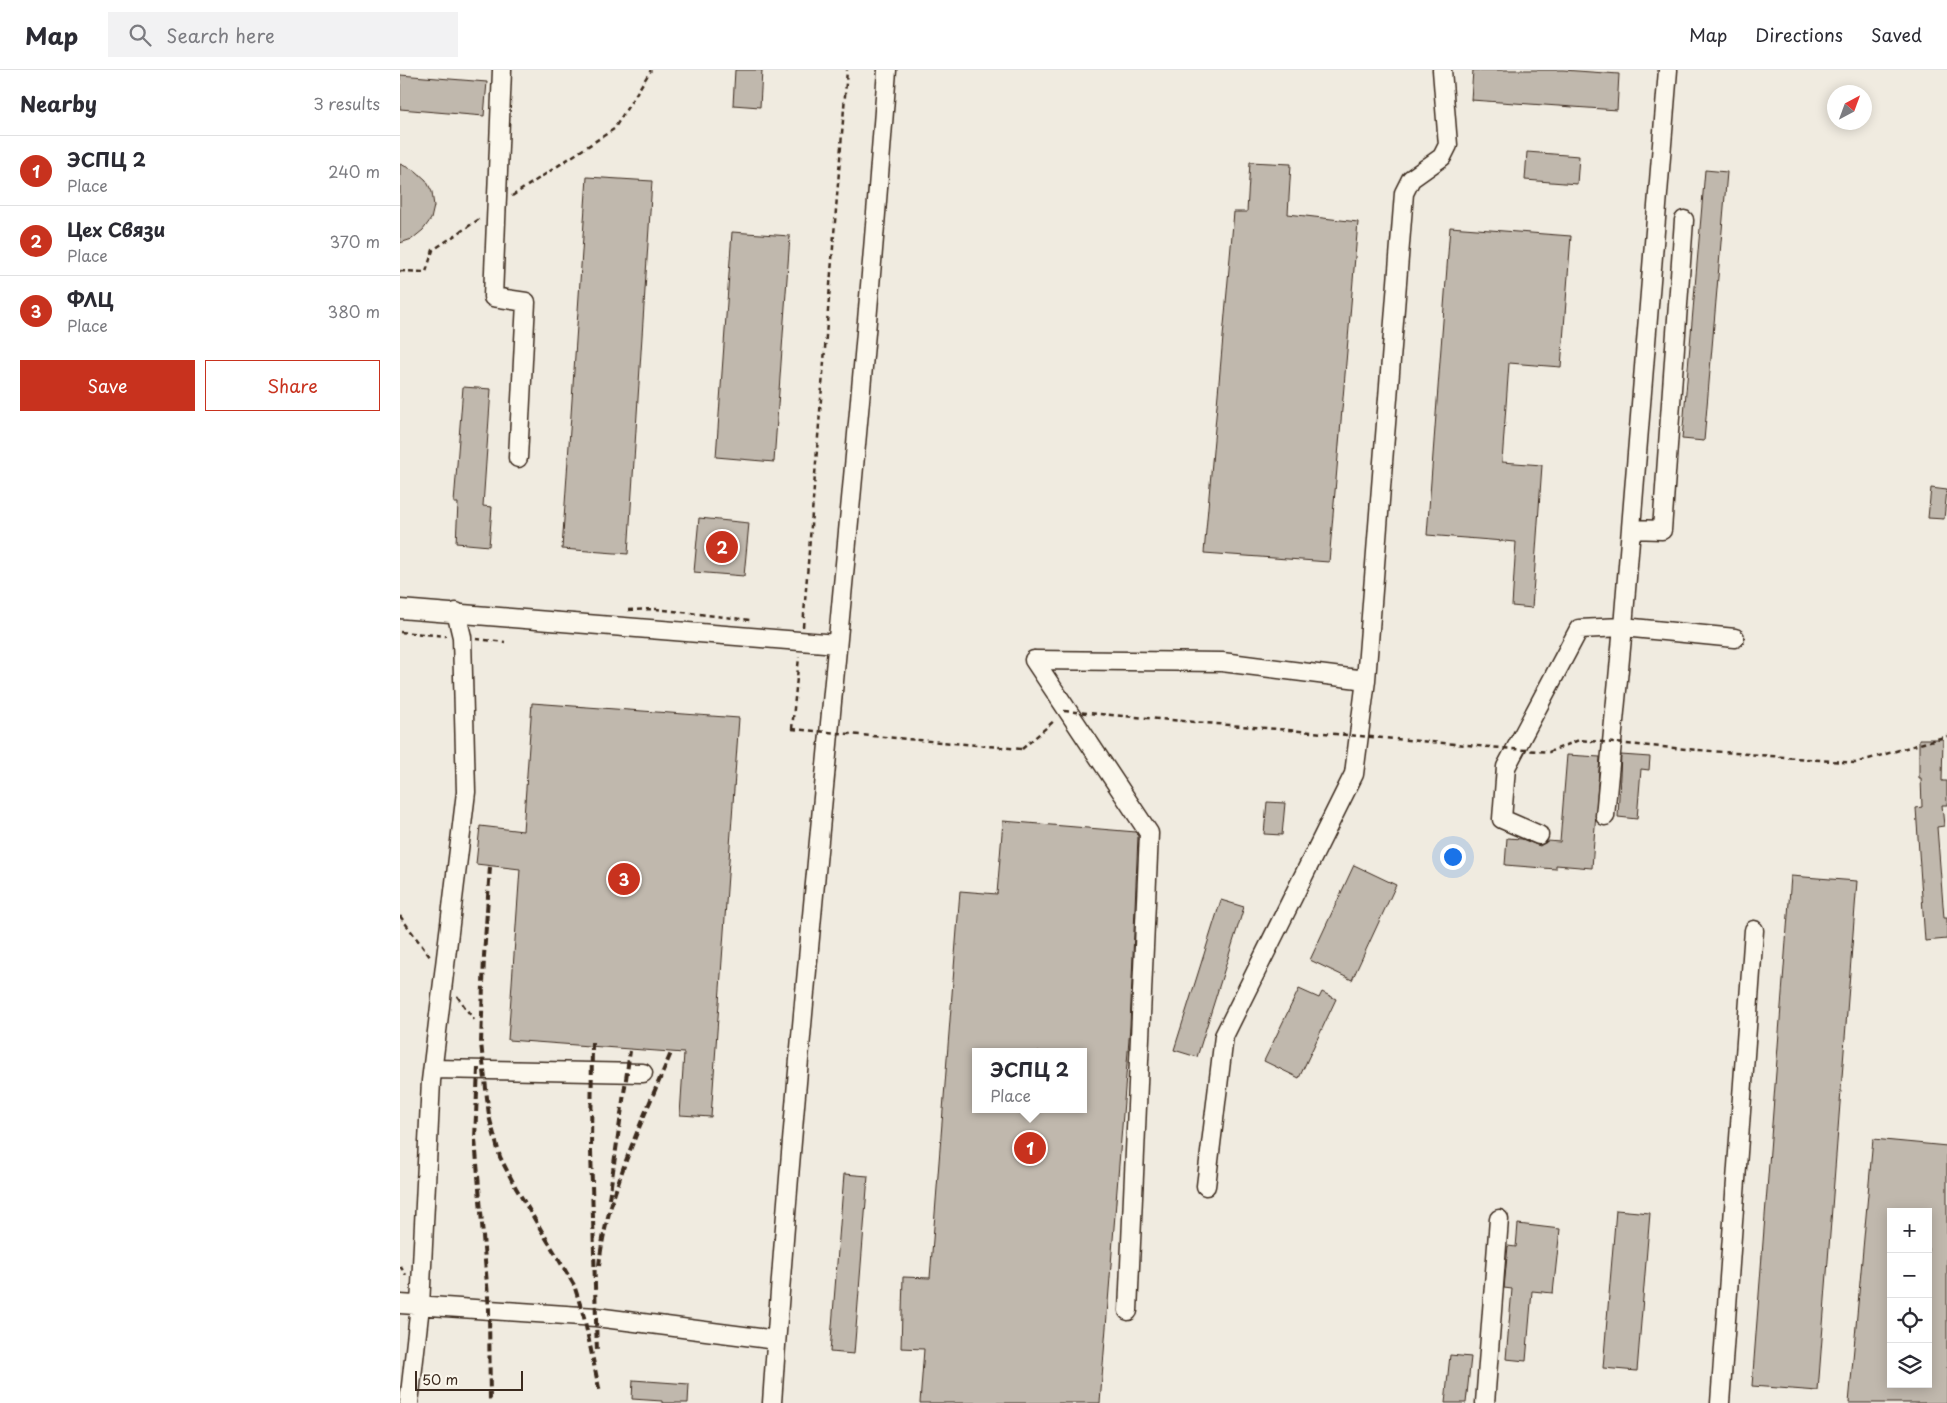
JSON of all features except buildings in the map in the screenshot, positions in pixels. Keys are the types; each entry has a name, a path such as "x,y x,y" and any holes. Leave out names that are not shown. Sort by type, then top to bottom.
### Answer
{"street":[{"path":"502,70 493,297 526,302 518,458"},
{"path":"772,1403 784,1227 867,320 887,70"},
{"path":"1206,1186 1224,1036 1354,774 1366,680 1404,193 1411,179 1442,157 1448,145 1442,70"},
{"path":"1605,816 1623,627 1668,70"},
{"path":"1631,529 1662,530 1684,220"},
{"path":"400,609 837,644"},
{"path":"409,1403 420,1306 433,1069 466,792 462,638 456,612"},
{"path":"1539,835 1502,819 1506,767 1579,629 1623,627 1735,638"},
{"path":"1128,1312 1149,833 1034,660 1222,662 1366,680"},
{"path":"1720,1403 1754,930"},
{"path":"433,1069 644,1073"},
{"path":"1485,1403 1499,1219"},
{"path":"400,1304 596,1317 776,1340"}],"path":[{"path":"400,271 426,272 433,250 614,129 651,70"},
{"path":"847,70 804,616 792,729 1022,749 1064,711 1549,752 1579,740 1855,763 1947,736"}],"railway":[{"path":"490,867 481,1043 489,1116 500,1157 516,1188 574,1285 584,1317 600,1393"},
{"path":"592,1042 591,1151 597,1353"},
{"path":"609,1199 630,1051"},
{"path":"599,1266 603,1239 617,1185 671,1053"},
{"path":"478,1068 475,1139 489,1309 490,1403"}],"place":[{"name":"Цех Связи","path":"722,547"},
{"name":"ФЛЦ","path":"624,879"},
{"name":"ЭСПЦ 2","path":"1030,1148"}]}
